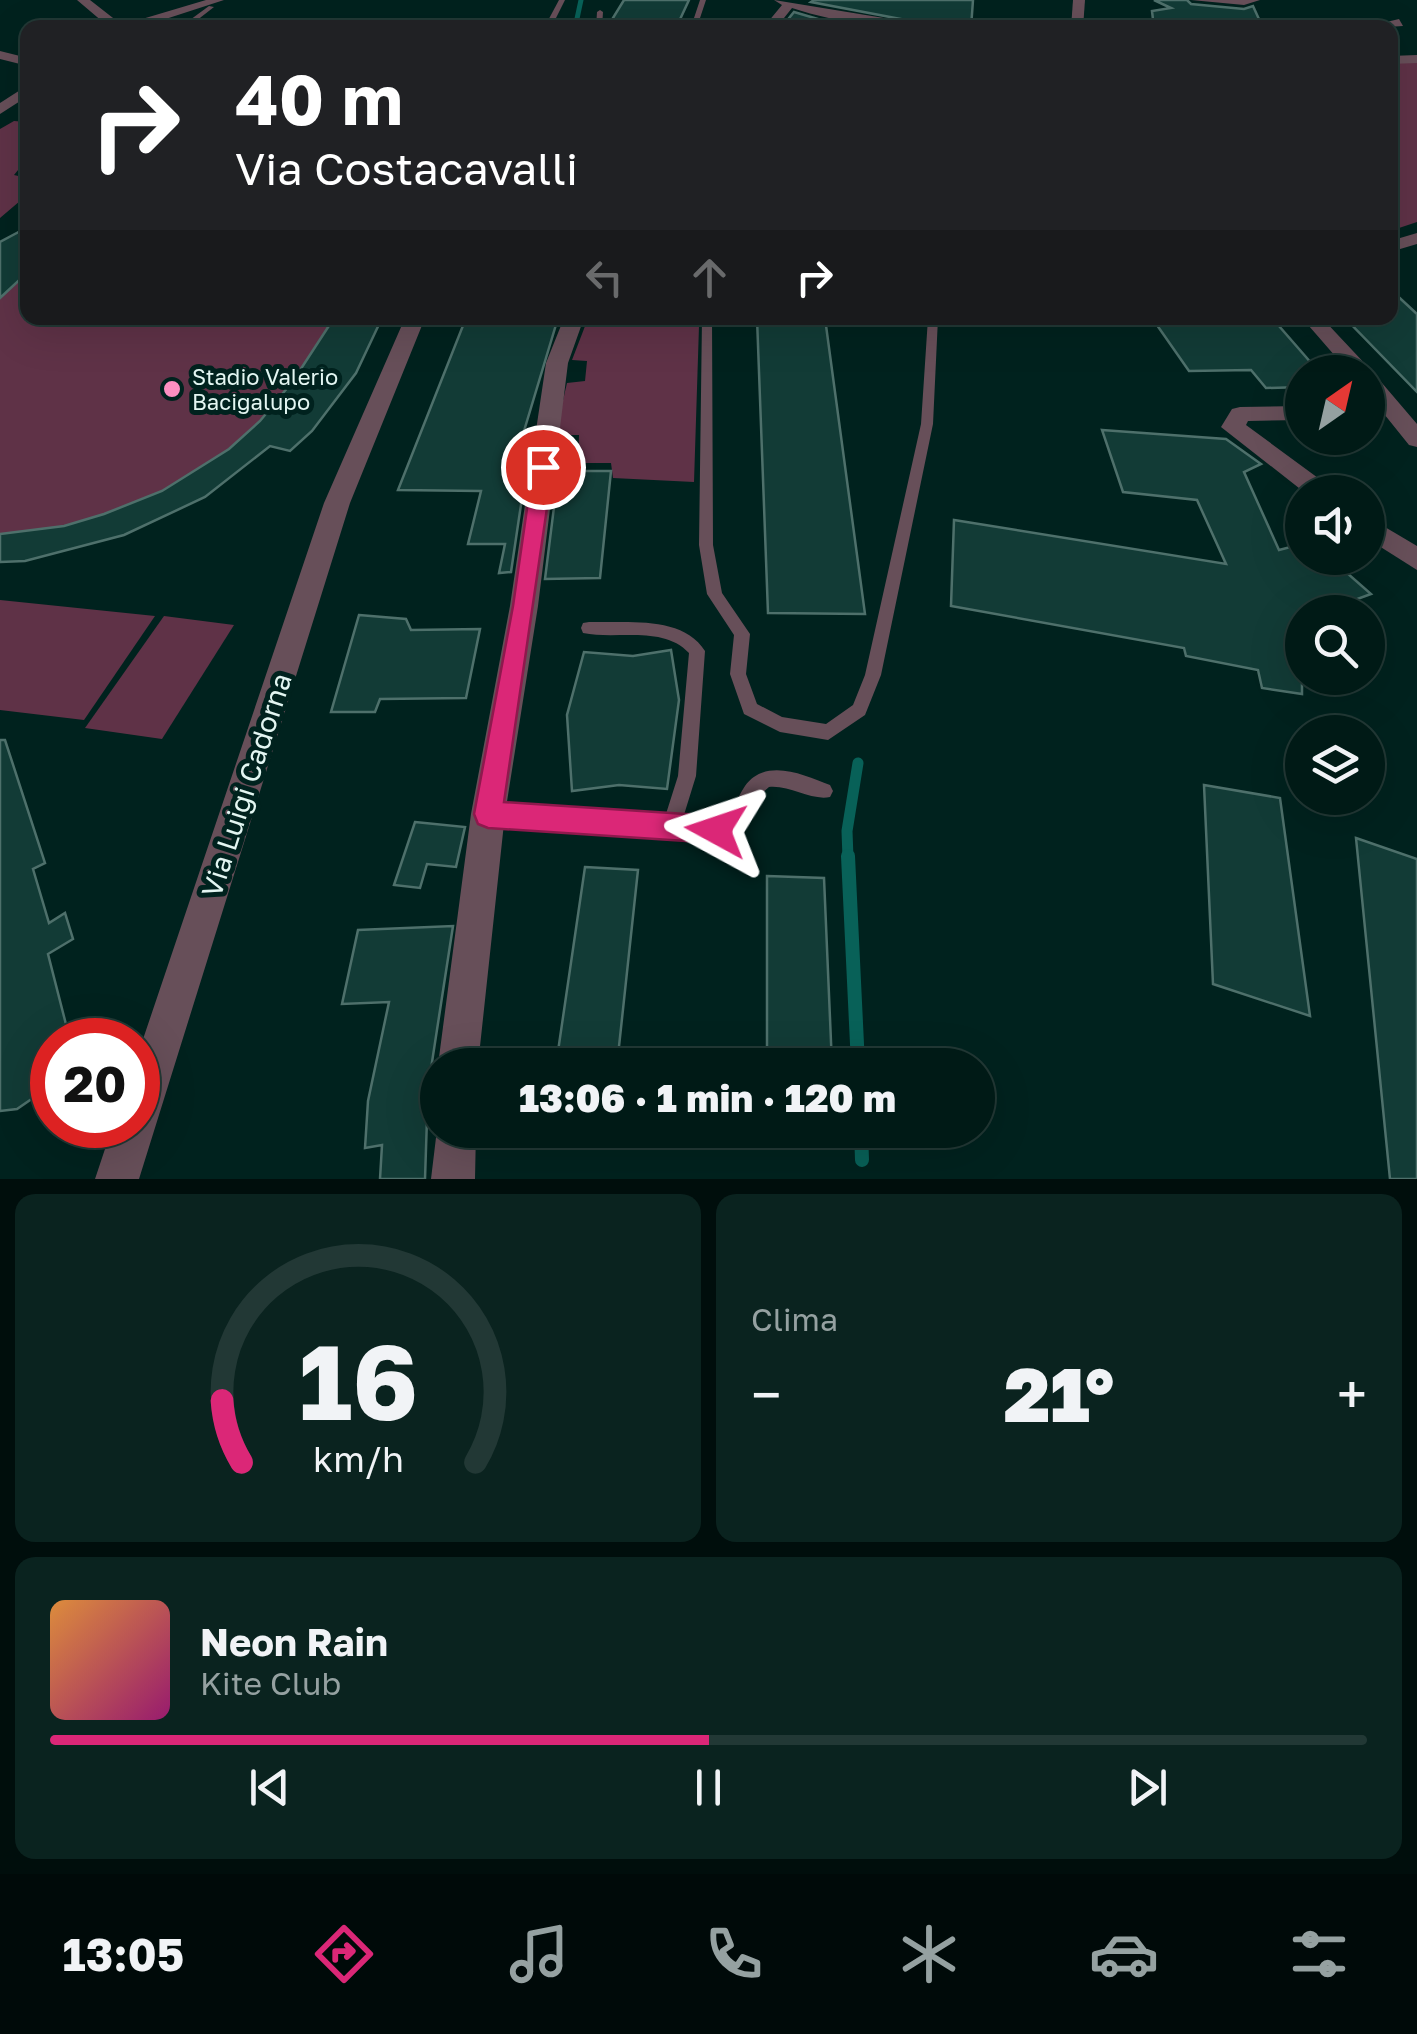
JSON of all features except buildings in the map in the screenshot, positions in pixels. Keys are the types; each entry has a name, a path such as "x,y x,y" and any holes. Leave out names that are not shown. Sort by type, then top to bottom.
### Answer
{"street":[{"path":"83,0 110,20"},
{"path":"783,8 806,0"},
{"path":"152,20 215,4"},
{"path":"783,8 868,20"},
{"name":"Via Luigi Cadorna","path":"160,1047 336,503 413,325"},
{"name":"Via Luigi Cadorna","path":"356,457 393,406 432,325"},
{"path":"460,1048 488,814 524,606 557,363 571,325"},
{"path":"1318,325 1345,355"},
{"path":"1385,400 1417,440"},
{"path":"1285,413 1240,414 1233,427 1297,475"},
{"path":"1385,414 1397,414"},
{"path":"1385,538 1417,560"},
{"path":"117,1179 127,1148"},
{"path":"452,1179 454,1148"}],"lane":[{"path":"1194,0 1257,0"},
{"path":"193,20 215,4"},
{"path":"600,12 600,20"},
{"path":"707,325 706,545 715,594 742,634 738,674 750,709 780,724 828,732 859,710 873,675 926,424 933,325"},
{"path":"590,628 675,633 692,643 697,651 688,776 671,826"},
{"path":"488,814 725,830 738,823 753,788 763,781 778,778 824,790"}],"shaded area":[{"path":"1398,62 1417,62 1417,222 1398,228"},
{"path":"20,121 20,168 14,175 20,176 20,201 0,218 0,129"},
{"name":"Stadio Valerio Bacigalupo","path":"20,231 20,325 378,325 343,389 290,451 270,446 202,499 115,537 0,562 0,242"},
{"path":"585,325 699,326 694,482 613,478 611,463 578,463 579,435 555,435 567,383 585,381 587,361 572,360"},
{"path":"0,600 155,616 84,720 0,710"},
{"path":"164,616 234,625 162,739 85,728"}],"waterway":[{"path":"577,20 581,0"},
{"path":"848,858 847,831 858,763"},
{"path":"848,856 857,1048"},
{"path":"862,1148 862,1160"}],"place":[{"name":"Stadio Valerio Bacigalupo","path":"172,389"}],"route":[{"path":"543,467 488,814 716,830"}]}
